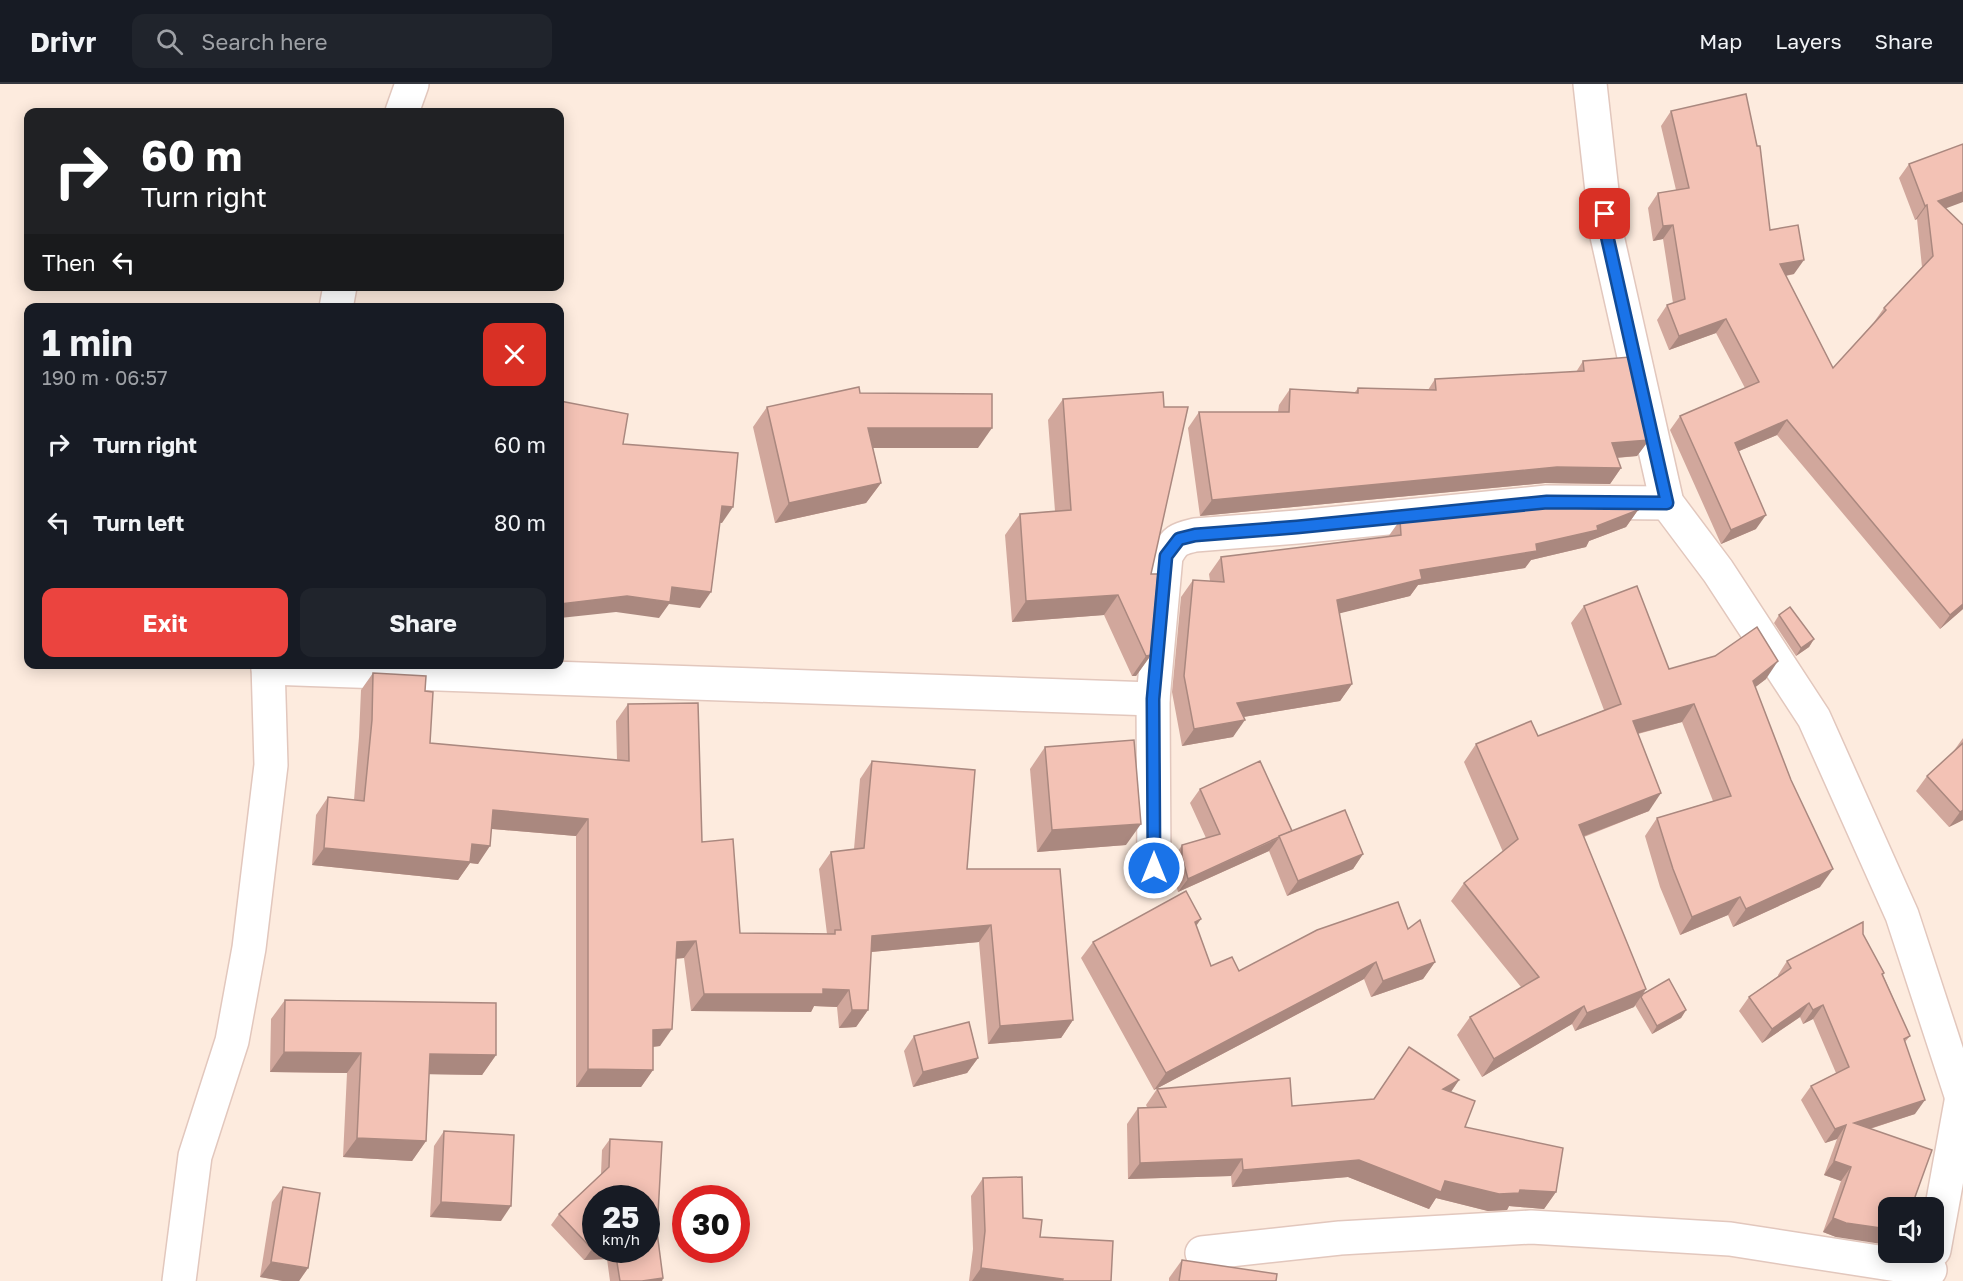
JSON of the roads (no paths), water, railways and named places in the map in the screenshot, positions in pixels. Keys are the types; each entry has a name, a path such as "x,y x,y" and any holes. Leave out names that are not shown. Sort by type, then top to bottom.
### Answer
{"street":[{"path":"403,108 412,84"},
{"path":"1590,84 1607,236 1667,503 1718,571 1815,718 1902,915 1962,1093 1943,1197"},
{"path":"1154,868 1153,699 1166,556 1179,539 1195,535 1547,502 1667,503"},
{"path":"179,1281 195,1156 232,1041 249,948 271,765 268,669"},
{"path":"348,669 1153,699"},
{"path":"1202,1253 1340,1238 1531,1227 1730,1239 1878,1257"}]}
